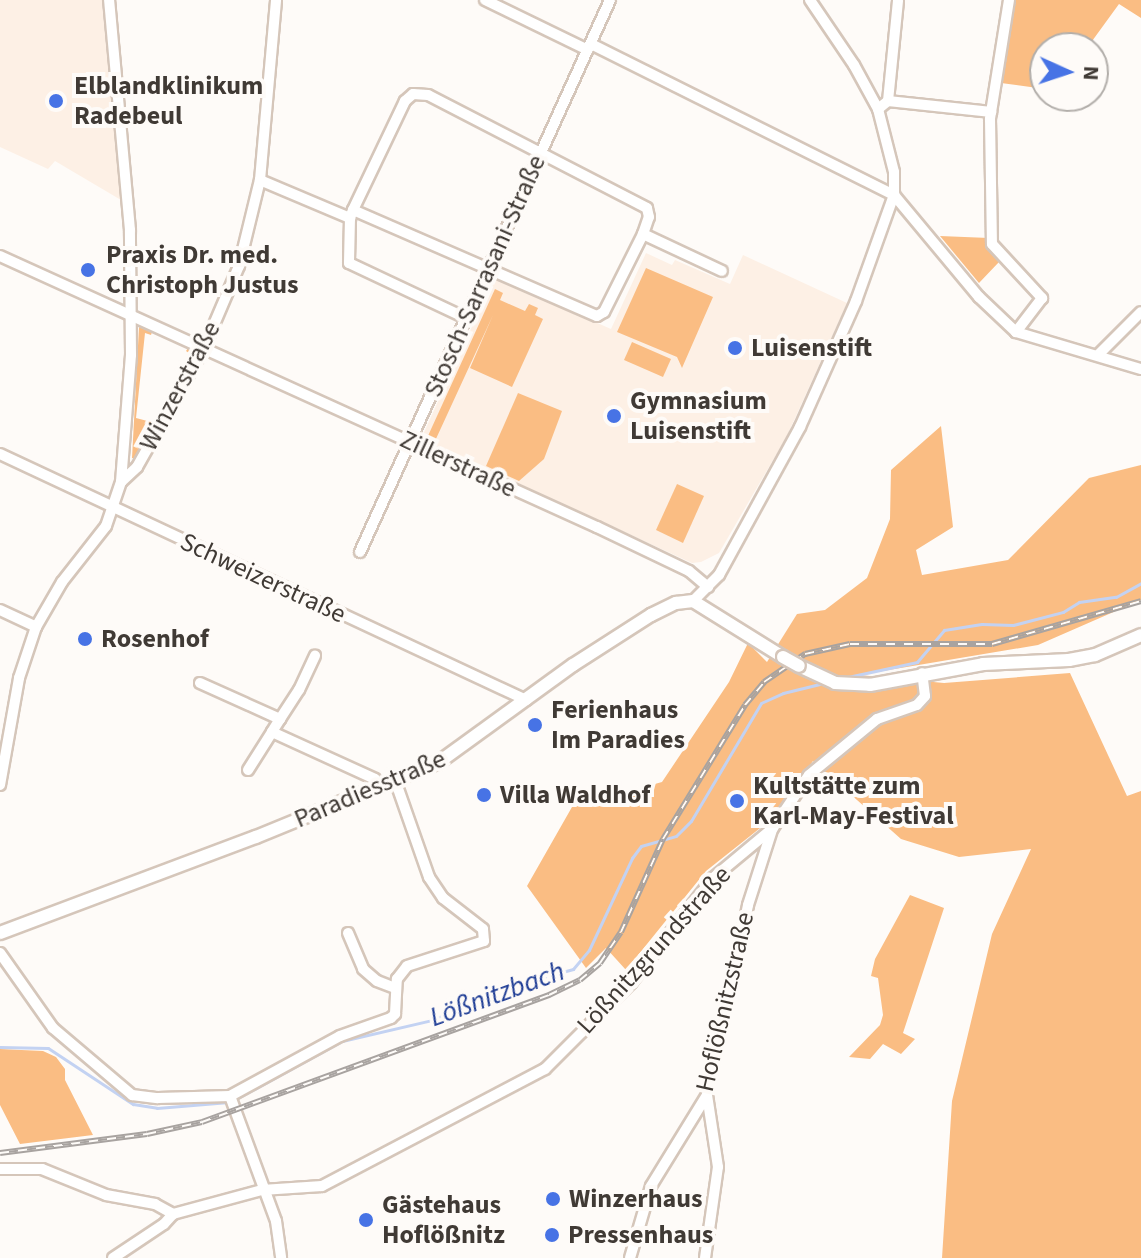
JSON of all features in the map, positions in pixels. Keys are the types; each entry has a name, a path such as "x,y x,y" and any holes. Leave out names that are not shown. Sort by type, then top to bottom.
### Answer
{"street":[{"path":"0,785 2,755 19,678 36,627 62,582 106,526 114,510 121,482 131,314 130,230 109,0"},
{"name":"Winzerstraße","path":"121,482 137,467 204,348 239,266 260,180 276,0"},
{"path":"485,0 894,195 979,297 1016,332 1084,355 1099,354 1141,369"},
{"name":"Stosch-Sarrasani-Straße","path":"360,552 610,0"},
{"path":"810,0 854,65 878,109 894,172 894,195"},
{"path":"888,101 898,0"},
{"path":"1009,0 991,112 992,244 997,254 1042,298 1016,332"},
{"path":"260,180 352,214 597,316 604,312 643,234 649,217 647,208 428,95 413,94 405,101 352,214 347,256 353,267 466,318"},
{"path":"878,109 888,101 991,112"},
{"name":"Paradiesstraße","path":"0,933 379,787 448,757 651,615 676,603 693,601 719,575 800,427 856,301 894,195"},
{"path":"643,234 722,271"},
{"path":"0,256 131,314"},
{"path":"1099,354 1141,312"},
{"name":"Zillerstraße","path":"131,314 689,571 708,587"},
{"name":"Schweizerstraße","path":"0,454 114,510 526,700"},
{"path":"693,601 814,676 842,685 870,685 983,664 1069,660 1095,655 1141,635"},
{"path":"0,610 36,627"},
{"path":"248,770 299,690 315,656"},
{"name":"Lößnitzgrundstraße","path":"113,1258 164,1224 173,1214 262,1190 322,1186 545,1069 631,983 713,878 773,828 809,775 835,750 877,719 917,705 925,696 922,673"},
{"path":"200,683 280,719"},
{"path":"272,732 375,779 379,787"},
{"path":"0,953 53,1028 129,1093 145,1098 231,1099 340,1036 391,1018 395,1014 395,988 407,966 476,946 485,937 480,926 443,898 429,877 395,780"},
{"name":"Hoflößnitzstraße","path":"630,1258 651,1186 707,1095 748,905 773,828"},
{"path":"348,933 363,969 377,981 395,988"},
{"path":"705,1258 718,1167 707,1095"},
{"path":"231,1099 262,1190 276,1221 281,1258"},
{"path":"0,1169 42,1169 106,1195 155,1204 173,1214"}],"shaded area":[{"name":"Elblandklinikum Radebeul","path":"0,0 102,0 121,200 55,161 48,169 0,147"},
{"path":"1015,0 1141,0 1141,18 1119,4 1099,32 1029,32 1029,87 1001,83"},
{"path":"940,236 989,238 989,251 999,262 979,283"},
{"name":"Gymnasium Luisenstift","path":"646,253 672,265 675,260 730,284 743,255 847,303 787,436 719,553 701,562 692,563 421,439 494,278 611,329"},
{"path":"646,268 713,297 682,368 677,357 617,332"},
{"path":"495,289 503,293 500,300 525,311 529,304 538,308 535,315 543,319 512,387 470,368 493,315 435,441 427,438"},
{"path":"139,327 152,332 151,335 145,333 136,418 155,423 192,355 186,351 188,348 197,353 135,459 132,458"},
{"path":"632,342 671,359 663,377 624,360"},
{"path":"518,393 562,411 544,459 519,481 486,466"},
{"path":"941,426 953,527 916,550 922,575 1008,560 1089,478 1141,465 1141,600 1038,645 859,675 944,683 1070,673 1127,796 1141,791 1141,1258 942,1258 952,1101 992,934 1031,849 959,857 901,839 813,761 774,817 706,871 626,970 606,948 586,968 527,886 572,807 662,782 729,682 748,643 767,662 797,614 825,610 867,578 890,519 891,470"},
{"path":"677,484 704,496 683,543 656,530"},
{"path":"910,895 944,908 903,1033 915,1039 901,1054 883,1044 870,1059 849,1057 880,1025 883,1015 878,978 871,976 875,959"},
{"path":"0,1049 43,1051 56,1057 65,1069 65,1080 93,1135 20,1144 0,1105"}],"waterway":[{"name":"Lößnitzbach","path":"843,678 917,662 944,630 982,624 1013,625 1063,612 1079,602 1116,597 1141,583"},
{"name":"Lößnitzbach","path":"236,1099 342,1041 432,1020 513,986 535,985 551,975 573,969 589,950 632,858 641,846 676,836 691,821 761,703 783,693 824,683"},
{"name":"Lößnitzbach","path":"0,1047 48,1048 133,1104 157,1108 229,1102"}],"railway":[{"path":"0,1153 147,1134 202,1122 549,995 580,980 600,963 621,932 663,839 745,705 764,682 805,654 850,644 992,644 1141,601"}],"place":[{"name":"Elblandklinikum Radebeul","path":"56,101"},
{"name":"Praxis Dr. med. Christoph Justus","path":"88,270"},
{"name":"Luisenstift","path":"735,348"},
{"name":"Gymnasium Luisenstift","path":"614,416"},
{"name":"Rosenhof","path":"85,639"},
{"name":"Ferienhaus Im Paradies","path":"535,725"},
{"name":"Villa Waldhof","path":"484,795"},
{"name":"Kultstätte zum Karl-May-Festival","path":"737,801"},
{"name":"Winzerhaus","path":"553,1199"},
{"name":"Gästehaus Hoflößnitz","path":"366,1220"},
{"name":"Pressenhaus","path":"552,1235"}]}
